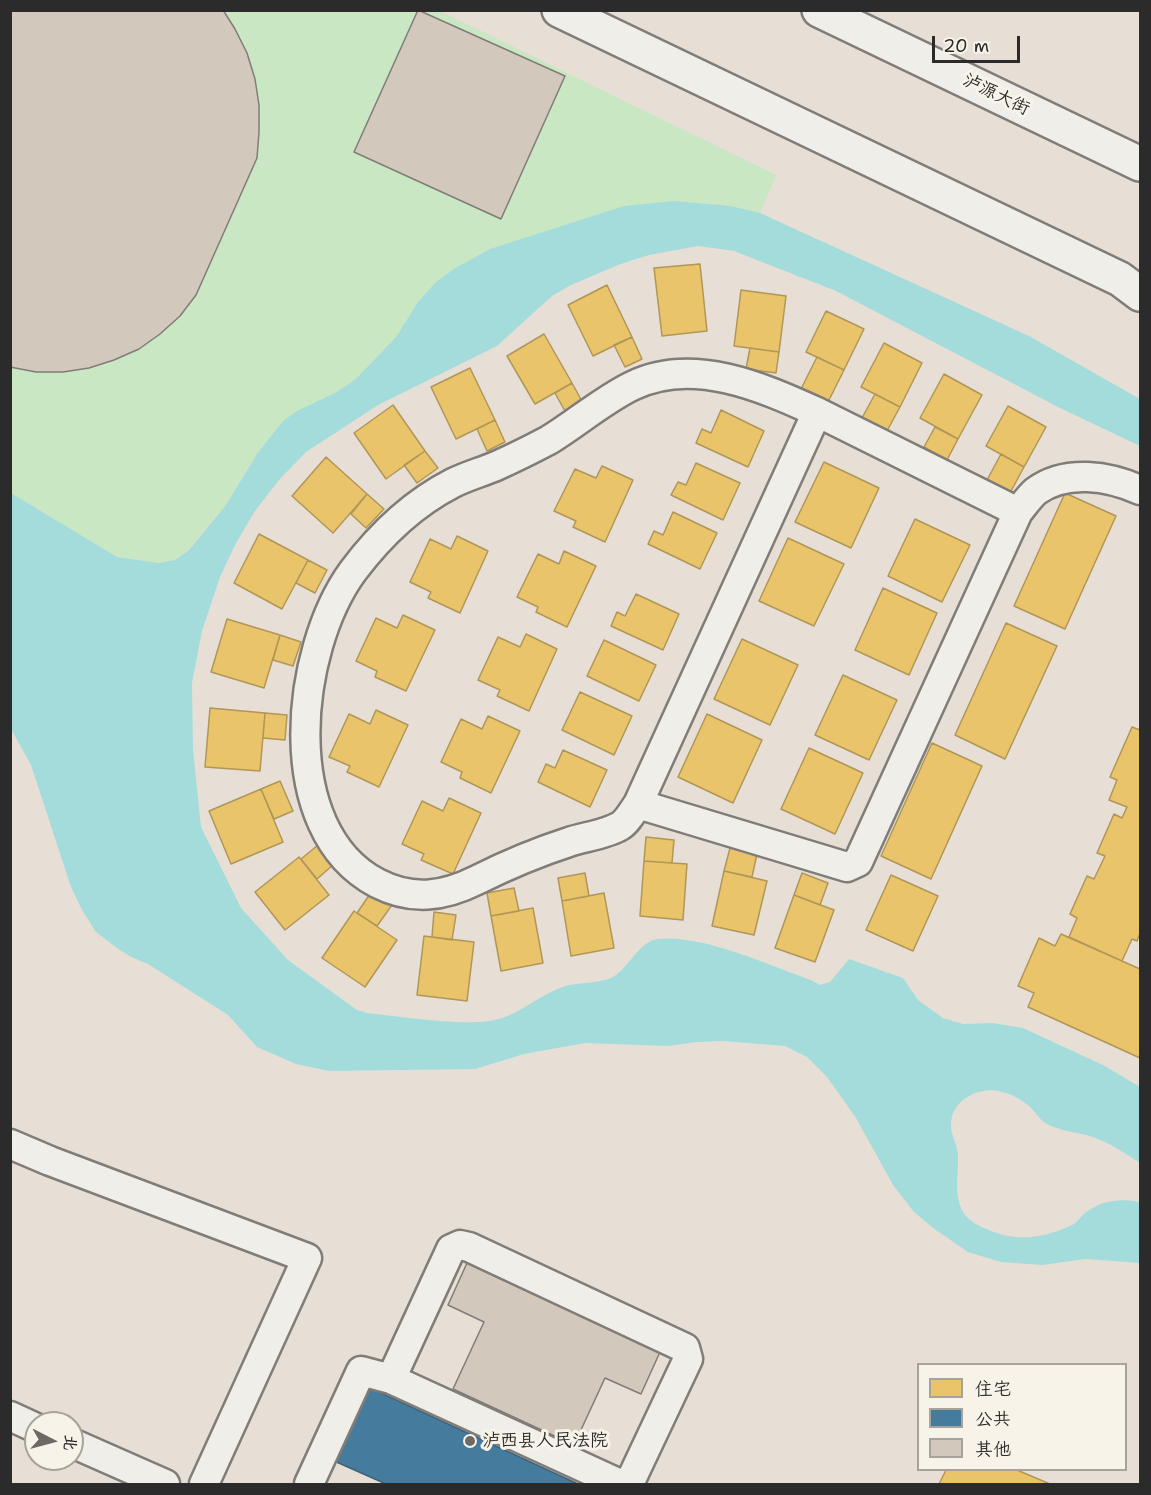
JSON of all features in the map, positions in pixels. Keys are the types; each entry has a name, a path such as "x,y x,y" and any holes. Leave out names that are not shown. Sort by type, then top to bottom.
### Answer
{"main road":[{"path":"559,10 1120,279 1140,294"},
{"name":"泸源大街","path":"819,10 1140,164"}],"lane":[{"path":"817,412 638,804 621,826 510,864 456,891 441,894 409,895 392,891 370,879 354,866 327,834 318,813 311,792 306,733 308,697 314,660 336,601 351,573 382,535 426,499 454,482 496,466 549,439 633,385 679,374 701,373 722,376 817,412 1018,512"},
{"path":"638,804 847,867 858,862 1018,512 1035,492 1053,482 1085,477 1101,478 1140,490"},
{"path":"10,1144 307,1258 204,1485"},
{"path":"391,1379 451,1249 460,1245 469,1247 685,1348 688,1359 629,1485"},
{"path":"309,1485 361,1371 391,1379 620,1485"},
{"path":"10,1416 24,1422"},
{"path":"84,1448 165,1485"}],"green space":[{"path":"10,11 440,11 776,175 760,213 731,206 675,201 490,249 455,268 435,283 418,302 396,337 357,379 335,393 257,454 226,505 188,550 175,560 159,563 117,557 11,493"}],"water":[{"path":"675,201 731,206 760,213 1029,336 1140,399 1140,446 1060,408 836,291 734,251 698,246 649,255 618,265 569,286 552,296 497,346 378,405 306,452 279,480 255,511 220,577 202,631 192,683 193,749 201,827 241,908 288,960 357,1010 367,1013 453,1022 499,1019 515,1013 560,988 613,977 651,941 675,939 694,941 735,952 820,985 830,982 849,959 903,978 918,1000 943,1018 963,1024 993,1023 1023,1028 1105,1066 1140,1087 1140,1163 1099,1139 1045,1123 1029,1106 1013,1096 989,1090 983,1091 961,1102 952,1117 952,1131 958,1154 958,1197 963,1212 973,1222 997,1233 1016,1237 1044,1235 1063,1229 1074,1224 1091,1209 1104,1203 1118,1200 1140,1202 1140,1263 1086,1259 1042,1265 1001,1262 968,1252 914,1212 893,1185 856,1118 827,1077 807,1057 785,1046 723,1041 668,1046 585,1043 524,1054 475,1069 329,1071 296,1064 257,1047 228,1015 148,964 131,957 96,932 71,887 31,765 11,729 11,493 117,557 159,563 175,560 189,550 226,505 257,454 283,421 356,379 396,337 418,302 435,283 455,268 490,249 624,206"}],"building: 住宅":[{"path":"700,264 707,331 662,336 654,268"},
{"path":"607,285 632,337 593,356 568,305"},
{"path":"741,290 786,296 779,352 734,346"},
{"path":"826,311 864,329 844,370 806,352"},
{"path":"544,334 572,383 535,404 507,356"},
{"path":"632,337 642,359 625,367 614,345"},
{"path":"884,343 922,363 900,407 861,387"},
{"path":"750,348 779,352 776,373 746,369"},
{"path":"817,357 844,370 827,404 800,391"},
{"path":"470,368 495,420 456,439 431,387"},
{"path":"944,374 982,395 958,439 920,418"},
{"path":"572,383 583,403 566,413 555,393"},
{"path":"875,394 900,407 887,431 862,418"},
{"path":"393,405 425,451 386,479 354,433"},
{"path":"1008,406 1046,427 1024,467 986,446"},
{"path":"721,410 764,431 748,467 696,443 702,429 711,433"},
{"path":"495,420 505,442 487,451 477,429"},
{"path":"935,427 958,439 947,460 924,447"},
{"path":"425,451 438,468 417,483 404,465"},
{"path":"1001,454 1024,467 1010,493 987,480"},
{"path":"326,457 367,494 333,533 292,496"},
{"path":"824,462 879,488 851,548 795,522"},
{"path":"696,463 740,483 723,520 671,495 678,482 686,485"},
{"path":"602,466 633,480 605,542 573,527 576,521 554,511 575,469 596,478"},
{"path":"1065,493 1116,516 1065,629 1014,606"},
{"path":"367,494 384,509 366,528 351,514"},
{"path":"673,512 717,533 700,569 648,544 654,531 663,535"},
{"path":"915,519 970,545 942,602 888,576"},
{"path":"259,534 308,560 282,609 234,583"},
{"path":"457,536 488,551 460,613 428,598 431,592 410,582 430,539 451,549"},
{"path":"788,538 844,564 814,626 759,601"},
{"path":"564,551 596,566 567,627 536,612 538,607 517,597 538,554 559,564"},
{"path":"308,560 327,570 315,593 296,583"},
{"path":"883,588 937,613 909,675 855,650"},
{"path":"636,594 679,614 663,650 611,626 617,612 625,616"},
{"path":"403,615 435,630 406,691 375,677 377,671 356,661 376,618 397,628"},
{"path":"227,619 280,635 264,688 211,672"},
{"path":"1006,623 1057,646 1005,759 955,735"},
{"path":"526,634 557,649 529,711 497,696 500,690 478,680 498,637 520,647"},
{"path":"280,635 301,642 293,666 273,660"},
{"path":"742,639 798,665 770,725 714,699"},
{"path":"604,640 656,665 639,701 587,676"},
{"path":"843,675 897,700 869,760 815,735"},
{"path":"580,692 632,716 614,755 562,730"},
{"path":"210,708 265,713 260,771 205,767"},
{"path":"376,710 408,725 379,787 347,772 350,766 329,757 349,714 370,724"},
{"path":"265,713 287,715 285,740 263,738"},
{"path":"707,714 762,740 733,803 678,777"},
{"path":"488,716 520,731 491,793 460,778 462,772 441,762 461,719 482,729"},
{"path":"1132,727 1140,730 1140,933 1137,941 1132,939 1122,961 1069,937 1077,918 1070,914 1087,876 1094,879 1105,856 1097,853 1114,814 1122,818 1127,807 1109,800 1117,780 1110,777"},
{"path":"932,743 982,766 931,879 881,856"},
{"path":"809,748 863,773 835,834 781,809"},
{"path":"563,750 607,770 590,807 538,782 546,764 555,768"},
{"path":"280,781 293,811 274,819 261,789"},
{"path":"261,789 283,842 231,864 209,811"},
{"path":"449,798 481,813 453,874 421,860 424,854 402,844 422,801 443,811"},
{"path":"646,837 674,840 672,863 644,861"},
{"path":"318,845 333,865 317,879 301,859"},
{"path":"730,848 757,854 752,877 724,871"},
{"path":"299,857 329,895 285,930 255,892"},
{"path":"644,861 687,864 683,920 640,916"},
{"path":"724,871 767,881 754,935 712,926"},
{"path":"585,873 589,896 562,901 558,878"},
{"path":"802,873 828,883 820,905 794,895"},
{"path":"891,875 938,896 913,951 866,930"},
{"path":"514,888 519,911 491,916 487,893"},
{"path":"372,891 392,905 377,926 357,913"},
{"path":"604,893 614,948 571,956 562,901"},
{"path":"794,895 834,910 815,962 775,948"},
{"path":"533,908 543,963 501,971 491,916"},
{"path":"354,911 397,940 365,987 322,958"},
{"path":"434,912 456,915 452,940 432,937"},
{"path":"1061,934 1140,969 1140,1058 1028,1007 1034,993 1018,986 1039,938 1055,946"},
{"path":"424,936 474,942 467,1001 417,995"},
{"path":"946,1471 1019,1471 1050,1484 939,1484"}],"building: 公共":[{"path":"366,1386 578,1484 386,1484 332,1460"}],"building: 其他":[{"path":"10,10 223,10 247,53 255,79 259,105 257,158 196,295 180,316 139,349 89,368 63,372 36,372 10,367"},
{"path":"418,10 565,76 501,219 354,152"},
{"path":"467,1263 660,1352 641,1394 605,1378 574,1445 453,1389 484,1322 448,1305"}],"place":[{"name":"泸西县人民法院","path":"470,1441"}]}
